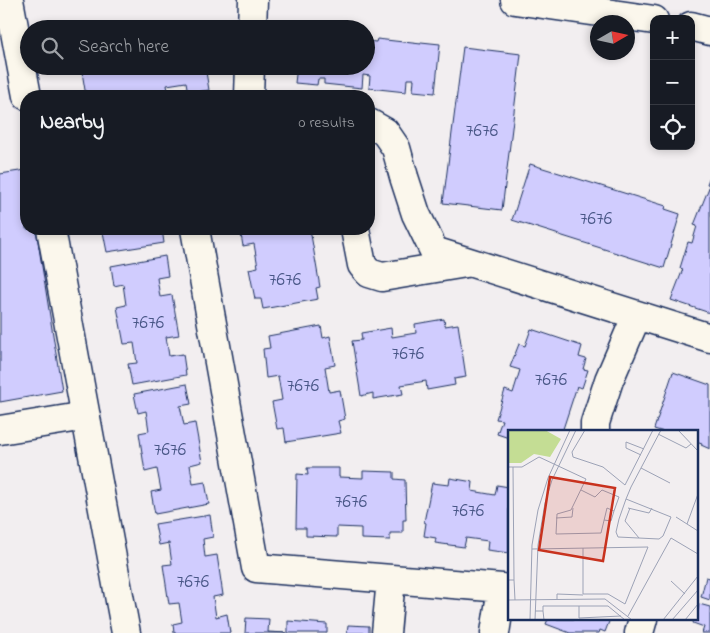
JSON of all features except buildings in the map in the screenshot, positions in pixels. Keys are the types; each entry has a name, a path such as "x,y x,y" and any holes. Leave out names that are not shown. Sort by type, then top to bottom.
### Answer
{"street":[{"path":"9,0 20,59"},
{"path":"515,0 650,19"},
{"path":"695,27 710,31"},
{"path":"23,75 26,90"},
{"path":"249,90 250,75"},
{"path":"375,126 385,132 396,148 416,214 434,251 710,338"},
{"path":"52,235 126,633"},
{"path":"196,235 256,568 502,588 495,633"},
{"path":"357,235 362,265 369,273 382,277 470,262"},
{"path":"595,430 595,424 609,380 636,315"},
{"path":"0,430 86,416"},
{"path":"386,633 391,579"},
{"path":"639,633 643,620"}]}
